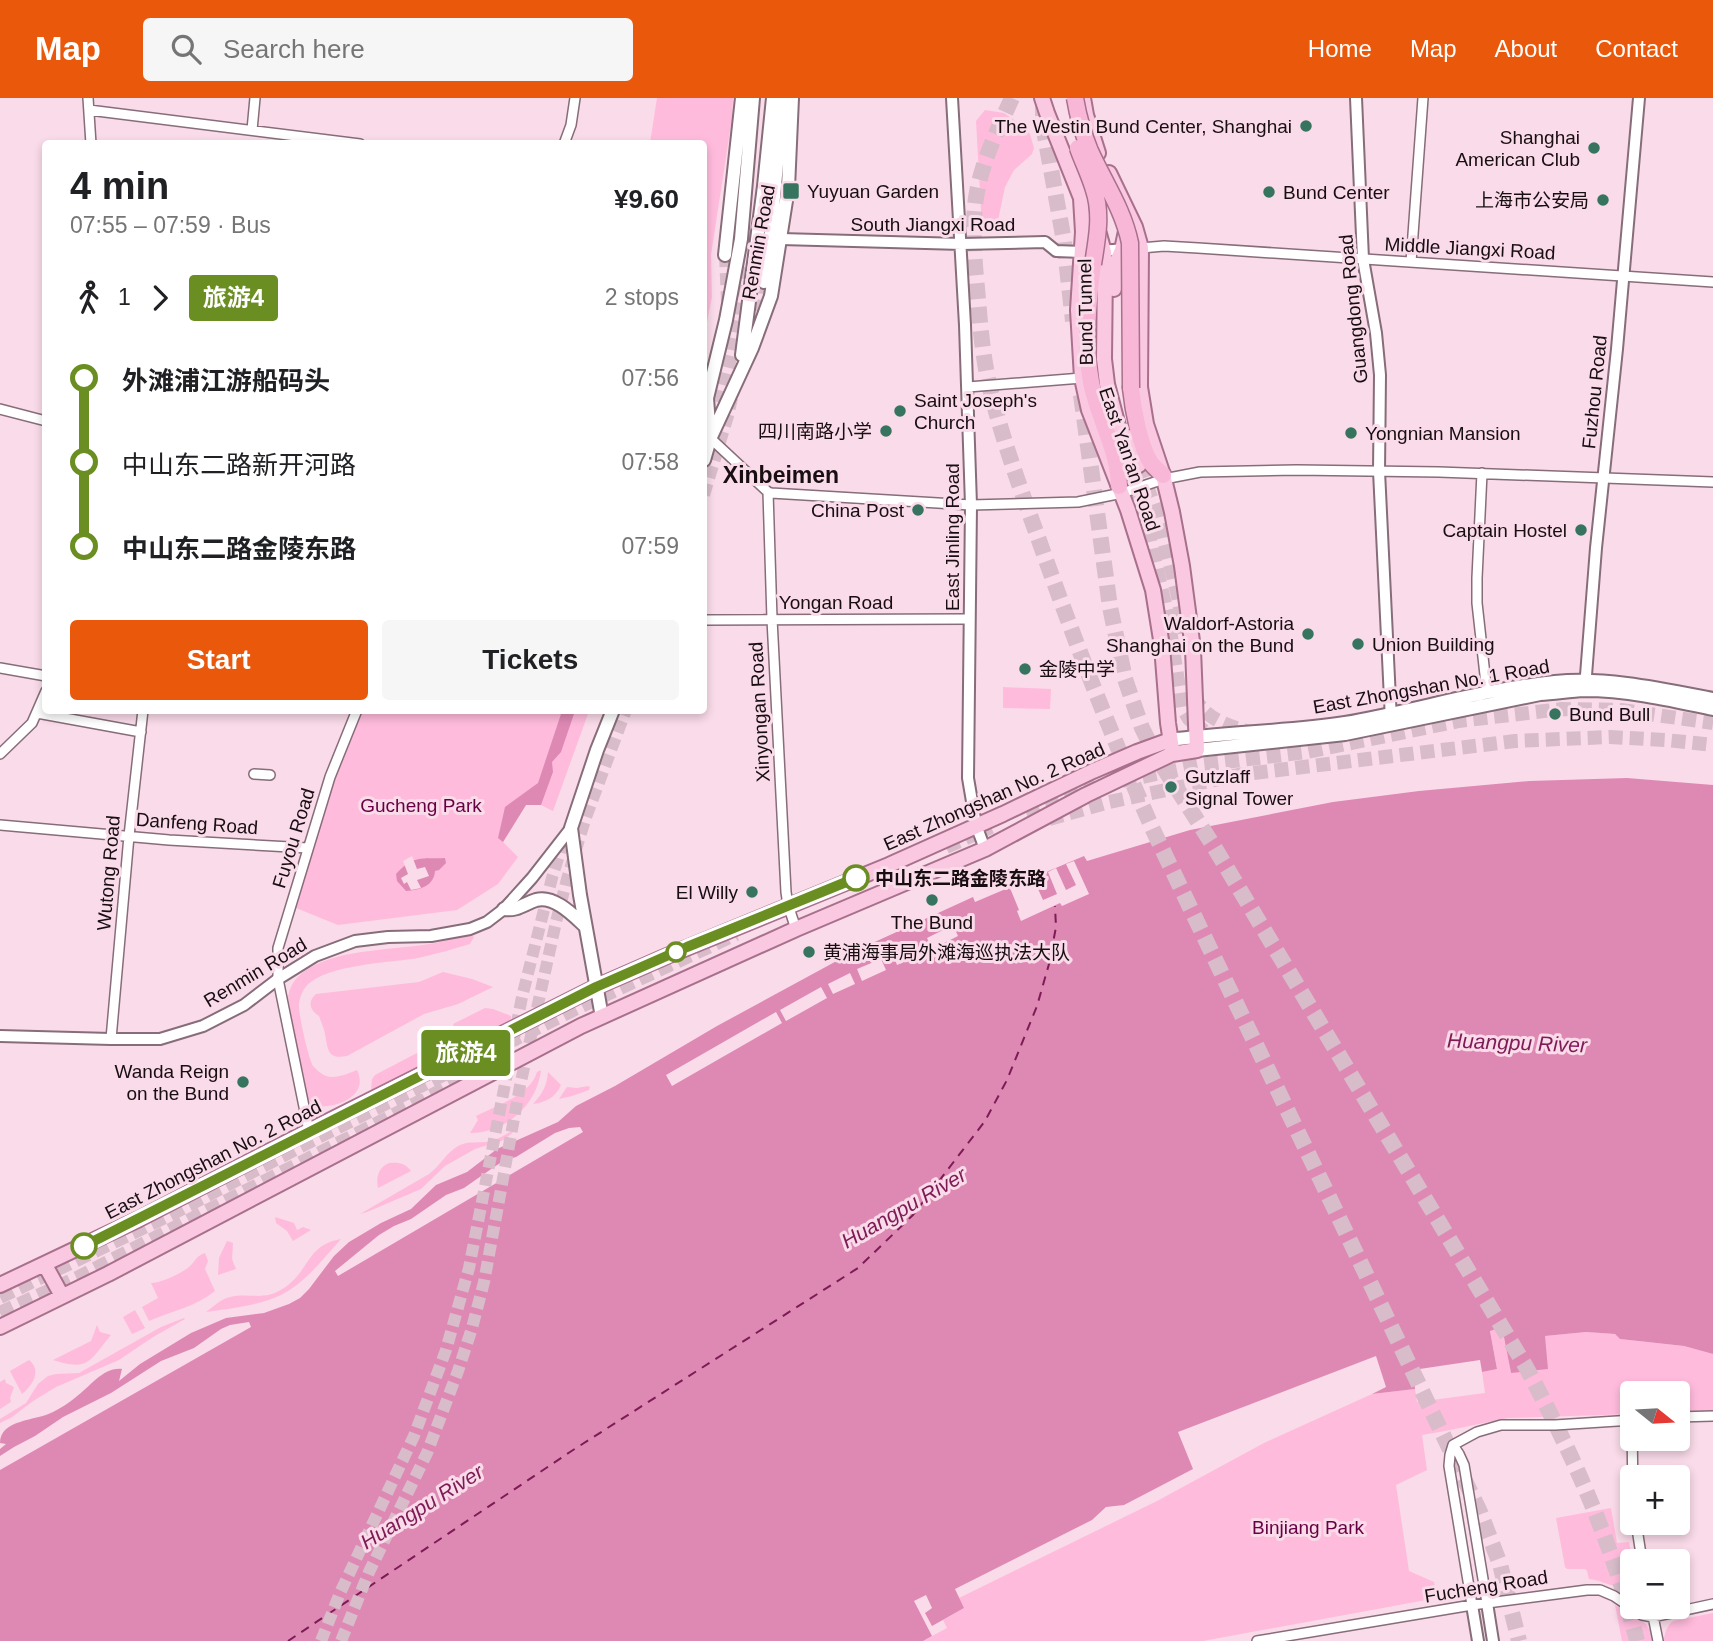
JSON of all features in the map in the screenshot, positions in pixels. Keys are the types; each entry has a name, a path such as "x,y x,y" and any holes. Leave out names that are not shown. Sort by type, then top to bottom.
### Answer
{"highway":[{"path":"1067,98 1074,139 1097,198 1099,225 1093,256 1090,380 1119,470 1120,490"},
{"path":"1075,98 1091,153 1124,212 1127,230 1130,251 1126,388 1133,463"},
{"path":"1090,380 1133,463"},
{"path":"1126,388 1143,444 1151,462 1164,477"}],"main road":[{"path":"725,255 742,98"},
{"name":"Renmin Road","path":"707,435 707,398 726,320 741,239 753,98"},
{"name":"Renmin Road","path":"736,387 745,343 773,98"},
{"path":"764,282 783,98"},
{"name":"Renmin Road","path":"707,435 736,387 771,296 788,188 792,98"},
{"path":"1042,98 1082,198 1083,224 1093,256"},
{"name":"East Yan'an Road","path":"1067,98 1119,191 1124,212 1135,227 1141,248 1140,387 1146,424 1164,477 1172,512 1189,611 1197,743"},
{"name":"East Yan'an Road","path":"1083,98 1098,153"},
{"name":"Bund Tunnel","path":"1082,198 1096,225 1093,256 1105,266 1104,359 1107,384 1133,463"},
{"name":"Bund Tunnel","path":"1124,212 1126,233 1114,274 1112,368 1133,463"},
{"name":"East Yan'an Road","path":"1120,490 1153,590 1162,646 1171,747"},
{"name":"East Zhongshan No. 1 Road","path":"1391,720 1488,693 1555,682 1713,709"},
{"path":"1166,688 1172,700 1182,704 1192,697 1194,685"},
{"name":"East Zhongshan No. 1 Road","path":"1197,743 1322,726 1391,720 1585,686 1638,685 1713,699"},
{"name":"Renmin Road","path":"571,828 611,714"},
{"path":"1171,747 1197,743"},
{"name":"East Zhongshan No. 2 Road","path":"0,1285 139,1219 596,987 889,865 1137,752 1171,747"},
{"name":"East Zhongshan No. 2 Road","path":"0,1327 257,1197 574,1030 796,929 985,849 1171,747"},
{"path":"571,828 602,1017"},
{"path":"504,909 513,910 539,899 551,901 566,909 585,926"},
{"path":"45,1265 62,1296"}],"street":[{"path":"88,98 91,140"},
{"path":"252,130 255,98"},
{"path":"565,140 575,98"},
{"name":"East Jinling Road","path":"952,98 962,244 971,505 968,778 976,825 985,849"},
{"name":"Guangdong Road","path":"1356,98 1363,259 1379,356 1379,471 1391,720"},
{"path":"1410,261 1423,98"},
{"name":"Fuzhou Road","path":"1585,686 1639,98"},
{"path":"89,110 329,140"},
{"name":"South Jiangxi Road","path":"781,239 962,244 1045,242 1056,251 1093,256 1141,248"},
{"name":"Middle Jiangxi Road","path":"1141,248 1198,248 1713,282"},
{"path":"968,387 1090,380"},
{"path":"0,409 42,420"},
{"path":"707,435 768,492 971,505 1078,502 1164,477 1200,472 1297,470 1482,473 1713,482"},
{"path":"1482,473 1477,603 1488,693"},
{"name":"Xinyongan Road","path":"768,492 786,892 796,929"},
{"name":"Yongan Road","path":"707,620 969,619"},
{"path":"0,668 42,675"},
{"path":"0,754 33,723 42,701"},
{"path":"37,713 42,714"},
{"path":"42,714 141,732"},
{"name":"Wutong Road","path":"111,1039 143,714"},
{"name":"Fuyou Road","path":"309,1131 278,979 278,948 330,777 355,714"},
{"path":"254,774 270,775"},
{"name":"Danfeng Road","path":"0,825 169,840 308,848"},
{"name":"Renmin Road","path":"0,1036 160,1039 203,1026 244,1005 278,979 316,956 355,941 438,936 470,929 488,922 504,909 571,828"},
{"path":"1690,1417 1713,1416"},
{"path":"1478,1641 1449,1466 1453,1445 1477,1432 1501,1425 1620,1421"},
{"path":"1453,1445 1464,1465 1493,1641"},
{"name":"Fucheng Road","path":"1257,1641 1294,1638 1472,1605 1587,1590 1600,1590 1620,1599"},
{"path":"1690,1609 1713,1604"},
{"path":"1653,1619 1658,1641"}],"green space":[{"path":"657,98 733,98 711,255 712,297 707,322 707,140 650,140"},
{"path":"985,110 1004,113 1024,127 1030,134 1034,148 1032,154 1014,170 1005,187 996,230 990,233 984,229 981,210 976,121"},
{"path":"1003,687 1051,689 1050,709 1003,708"},
{"name":"Gucheng Park","path":"361,714 588,714 553,811 541,805 526,805 503,842 518,857 498,884 457,910 338,925 296,908 333,780"},
{"path":"468,933 474,937 470,944 418,958 341,969 314,980 305,988 299,1008 313,1066 330,1077 357,1070 360,1079 359,1087 348,1099 331,1105 314,1106 305,1095 288,997 290,988 299,976 326,960 359,952 437,943"},
{"path":"443,972 493,987 458,1004 424,1014 347,1056 332,1055 319,1016 311,1006 311,1000 316,994 419,982"},
{"path":"485,1008 511,1016 511,1022 371,1090 375,1075 457,1032 453,1024"},
{"path":"541,1070 533,1095 517,1115 496,1128 470,1133 478,1120 476,1116 520,1093"},
{"path":"548,1072 561,1085 550,1099 533,1104 544,1090"},
{"path":"588,1086 589,1090 559,1099 567,1087"},
{"path":"518,1128 504,1140 475,1149 445,1166 421,1189 360,1214 429,1174 458,1146 492,1141"},
{"path":"389,1163 402,1164 411,1171 378,1188 379,1173 382,1167"},
{"path":"275,1217 294,1223 297,1230 303,1227 311,1230 293,1241 287,1231 276,1223"},
{"path":"341,1239 306,1277 281,1295 254,1304 206,1312 230,1297 270,1295 284,1288 299,1274 314,1253 330,1242"},
{"path":"227,1241 233,1243 232,1259 236,1269 218,1275 219,1258"},
{"path":"205,1253 208,1261 205,1269 215,1291 191,1305 149,1321 142,1307 158,1298 151,1283 179,1274"},
{"path":"135,1310 145,1328 132,1334 123,1317"},
{"path":"184,1318 119,1360 56,1387 0,1423 0,1419 26,1403 38,1384 48,1376 79,1373 161,1327"},
{"path":"97,1325 100,1332 111,1335 88,1361 74,1365 53,1360 91,1341"},
{"name":"Binjiang Park","path":"1502,1327 1511,1373 1545,1336 1586,1332 1615,1334 1620,1339 1684,1346 1713,1354 1713,1412 1690,1413 1690,1381 1620,1381 1620,1414 1508,1418 1422,1435 1427,1470 1396,1485 1409,1571 1434,1582 1437,1598 1203,1641 923,1641 947,1628 943,1620 964,1608 959,1598 1157,1501 1264,1443 1372,1394 1415,1389 1417,1402 1485,1393 1482,1372 1497,1369 1490,1330"},
{"path":"29,1360 35,1373 30,1386 22,1394 10,1371"},
{"path":"5,1379 6,1383 14,1387 11,1402 0,1409 0,1382"},
{"path":"1611,1508 1617,1543 1629,1542 1630,1549 1620,1549 1620,1587 1589,1579 1585,1569 1565,1567 1556,1518"},
{"path":"1615,1605 1620,1608 1620,1619 1638,1619 1646,1624 1652,1641 1622,1641"},
{"path":"1713,1613 1713,1641 1664,1641 1666,1630 1673,1621"}],"water":[{"path":"561,714 574,714 561,752 552,762 553,772 541,805 526,805 503,842 498,838 505,807 538,783"},
{"name":"Huangpu River","path":"1627,778 1713,785 1713,1354 1684,1346 1620,1339 1615,1334 1586,1332 1545,1336 1548,1369 1511,1373 1502,1327 1490,1331 1497,1369 1482,1372 1480,1360 1413,1370 1415,1389 1372,1394 1386,1387 1376,1356 1178,1432 1193,1469 1124,1505 1106,1507 1092,1520 955,1589 964,1608 932,1626 925,1613 932,1608 926,1595 914,1601 932,1636 923,1641 0,1641 0,1449 6,1444 0,1443 6,1429 59,1409 109,1371 122,1369 119,1381 140,1364 191,1333 226,1318 264,1313 300,1298 349,1242 411,1209 436,1185 467,1172 497,1149 558,1122 576,1106 855,951 973,897 975,902 1084,856 1087,861 1190,830 1333,802 1419,791 1530,781"},
{"path":"445,858 446,863 435,871 432,880 425,886 406,891 397,881 396,874 413,861"}],"pier":[{"path":"412,856 417,869 425,867 429,876 417,880 421,888 411,890 401,878 408,874 403,861"},
{"path":"1074,861 1089,894 1062,906 1060,903 1021,921 1010,888 1033,878 1043,900 1057,894 1048,872 1056,868 1066,890 1076,885 1066,864"},
{"path":"953,925 958,936 932,949 927,938"},
{"path":"915,944 920,955 897,965 893,954"},
{"path":"881,959 886,970 862,981 857,969"},
{"path":"850,973 855,984 833,994 828,984"},
{"path":"821,987 827,998 786,1021 780,1010"},
{"path":"776,1012 782,1023 672,1086 666,1075"},
{"path":"580,1127 583,1132 338,1276 335,1271 379,1235 411,1219 446,1195 464,1188 505,1160 516,1157 555,1133"},
{"path":"249,1322 251,1327 0,1470 0,1456 63,1417 111,1393 161,1361 194,1348 221,1329"}],"ferry route":[{"path":"288,1641 570,1452 858,1268 913,1215 985,1121 1007,1080 1037,1006 1056,927 1055,906"}],"tunnel":[{"path":"1012,98 982,172 976,198 974,231 985,363 1009,453 1071,629 1139,798 1480,1512 1500,1564 1519,1641"},
{"path":"1043,100 1043,125 1064,241 1073,321"},
{"path":"725,255 727,301"},
{"path":"715,420 732,354 748,267"},
{"path":"754,329 764,282"},
{"path":"1081,395 1110,607 1125,679 1142,728 1156,756 1213,845 1526,1367 1590,1500 1616,1570 1637,1641"},
{"path":"707,485 732,398"},
{"path":"1139,465 1158,516 1185,633"},
{"path":"1129,468 1147,527 1168,617 1182,707 1189,719 1204,731"},
{"path":"1194,695 1204,710 1218,721 1254,733"},
{"path":"1122,781 1200,765 1307,752 1459,721 1562,709 1621,710 1713,723"},
{"path":"341,1641 369,1572 427,1453 472,1328 484,1282 520,1086 556,922 585,820 625,714"},
{"path":"1049,819 1109,802 1238,775 1515,741 1610,737 1713,745"},
{"path":"1025,810 1067,794 1096,787"},
{"path":"946,847 991,827"},
{"path":"321,1641 340,1593 414,1436 446,1350 469,1268 522,997 565,836"},
{"path":"0,1297 169,1215 314,1139 579,1007 736,934"},
{"path":"0,1313 79,1277 489,1066"}],"bus line":[{"name":"旅游4","path":"84,1246 596,987 856,878"}],"place":[{"name":"The Westin Bund Center, Shanghai","path":"1306,126"},
{"name":"Shanghai American Club","path":"1594,148"},
{"name":"Yuyuan Garden","path":"791,191"},
{"name":"Bund Center","path":"1269,192"},
{"name":"上海市公安局","path":"1603,200"},
{"name":"Saint Joseph's Church","path":"900,411"},
{"name":"四川南路小学","path":"886,431"},
{"name":"Yongnian Mansion","path":"1351,433"},
{"name":"China Post","path":"918,510"},
{"name":"Captain Hostel","path":"1581,530"},
{"name":"Waldorf-Astoria Shanghai on the Bund","path":"1308,634"},
{"name":"Union Building","path":"1358,644"},
{"name":"金陵中学","path":"1025,669"},
{"name":"Bund Bull","path":"1555,714"},
{"name":"Gutzlaff Signal Tower","path":"1171,787"},
{"name":"中山东二路金陵东路","path":"856,878"},
{"name":"El Willy","path":"752,892"},
{"name":"The Bund","path":"932,900"},
{"name":"黄浦海事局外滩海巡执法大队","path":"809,952"},
{"name":"Wanda Reign on the Bund","path":"243,1082"}],"district":[{"name":"Xinbeimen","path":"781,475"}]}
